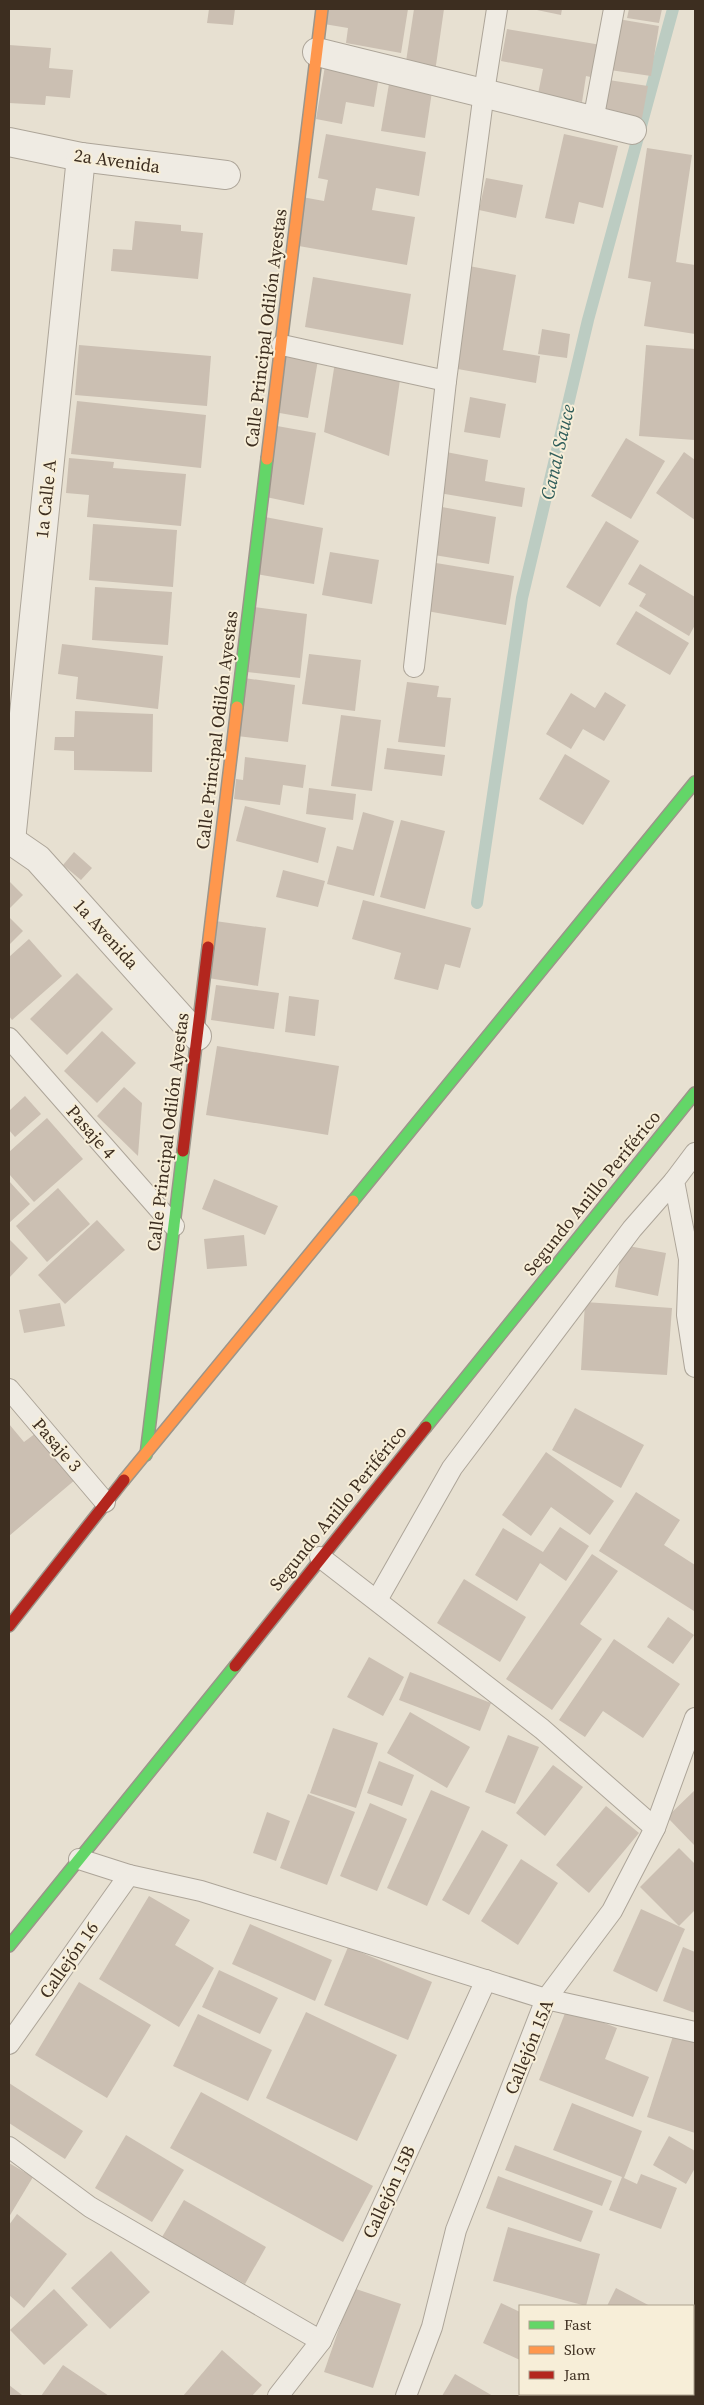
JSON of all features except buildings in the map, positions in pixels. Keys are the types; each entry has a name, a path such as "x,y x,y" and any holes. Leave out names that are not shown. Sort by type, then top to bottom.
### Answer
{"main road":[{"name":"Calle Principal Odilón Ayestas","path":"146,1455 322,9"},
{"path":"9,1626 105,1502 146,1455 695,782"},
{"name":"Segundo Anillo Periférico","path":"9,1946 320,1557 695,1094"}],"street":[{"path":"317,52 632,130"},
{"name":"2a Avenida","path":"9,142 81,157 226,175"},
{"name":"1a Calle A","path":"10,840 81,157"},
{"name":"1a Avenida","path":"10,840 38,859 197,1036"}],"lane":[{"path":"414,667 446,381 484,92 497,9"},
{"path":"593,121 614,9"},
{"path":"282,346 446,381"},
{"name":"Pasaje 4","path":"9,1038 174,1226"},
{"path":"377,1600 452,1468 632,1229 674,1181 695,1153"},
{"path":"674,1181 689,1259 687,1315 695,1367"},
{"name":"Pasaje 3","path":"9,1389 105,1502"},
{"path":"320,1557 542,1729 655,1828"},
{"name":"Callejón 15A","path":"406,2396 432,2327 456,2230 546,1998 612,1911 655,1828 695,1718"},
{"path":"79,1859 129,1875 202,1891 546,1998 695,2032"},
{"name":"Callejón 16","path":"9,2044 129,1875"},
{"name":"Callejón 15B","path":"278,2396 321,2342 486,1980"},
{"path":"9,2146 90,2207 321,2342"}],"waterway":[{"name":"Canal Sauce","path":"477,903 522,598 588,320 673,9"}],"traffic: fast":[{"path":"237,707 267,459"},
{"path":"353,1201 695,782"},
{"path":"426,1427 695,1093"},
{"path":"146,1455 183,1151"},
{"path":"9,1946 235,1666"}],"traffic: slow":[{"path":"267,459 322,9"},
{"path":"208,947 237,707"},
{"path":"124,1480 353,1201"}],"traffic: jam":[{"path":"183,1151 208,947"},
{"path":"235,1666 426,1427"},
{"path":"9,1626 124,1480"}]}
